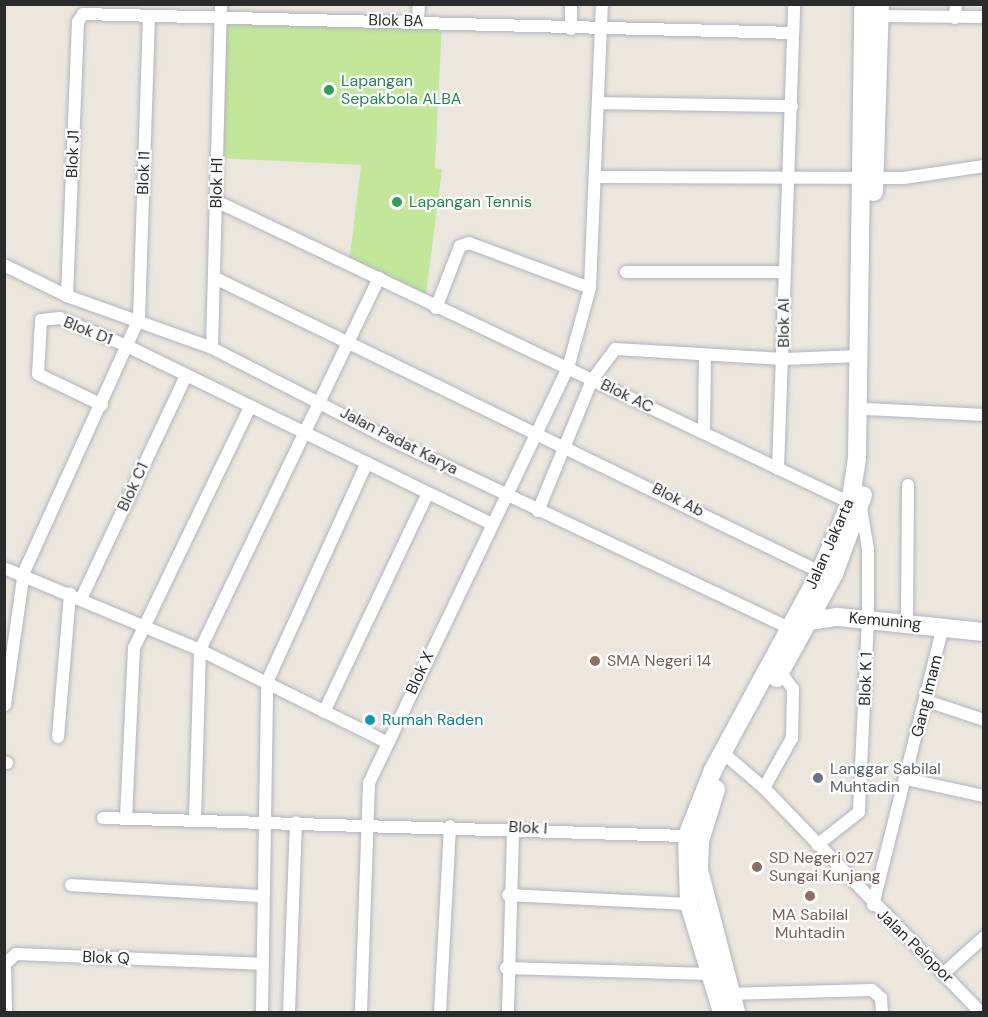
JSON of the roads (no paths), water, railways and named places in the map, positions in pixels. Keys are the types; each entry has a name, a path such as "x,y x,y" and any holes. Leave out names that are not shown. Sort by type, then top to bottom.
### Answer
{"main road":[{"name":"Jalan Jakarta","path":"722,1012 723,994 699,870 705,816 726,755 780,672 810,618 856,506 867,409 869,176 863,4"},
{"name":"Jalan Jakarta","path":"736,1012 709,974 689,904 687,836 789,628 856,506 858,356 880,10"},
{"name":"Kemuning","path":"789,628 810,618 868,619 907,621 984,633"}],"street":[{"name":"Blok H1","path":"212,348 221,4"},
{"path":"418,4 418,21"},
{"path":"571,4 574,29"},
{"name":"Blok X","path":"361,1012 369,783 492,519 506,498 535,430 572,370 590,288 594,249 598,103 597,30 602,4"},
{"name":"Blok AI","path":"778,469 784,359 784,272 792,106 794,4"},
{"path":"955,18 956,4"},
{"path":"880,10 955,18 984,17"},
{"name":"Blok BA","path":"83,14 418,21 597,30 794,33"},
{"name":"Blok J1","path":"67,296 78,22 83,14"},
{"name":"Blok I1","path":"133,332 149,17"},
{"path":"598,103 792,106"},
{"path":"595,177 869,176 984,166"},
{"path":"216,201 379,278 436,308 590,378 534,508"},
{"path":"436,308 460,246 469,243 590,288"},
{"name":"Jalan Padat Karya","path":"6,272 67,296 133,332 212,348 506,498 534,508 789,628"},
{"path":"627,272 784,272"},
{"name":"Blok Ab","path":"215,278 350,339 820,572"},
{"path":"195,818 200,650 316,414 379,278"},
{"name":"Blok D1","path":"5,705 24,572 102,405 133,332 60,318 38,326 38,374 102,405"},
{"path":"133,332 186,376 250,407 308,430 428,493 492,519"},
{"name":"Blok AC","path":"856,506 590,378 611,352 622,347 705,355 784,359 858,356"},
{"path":"704,433 705,355"},
{"name":"Blok C1","path":"76,596 186,376"},
{"path":"126,818 132,672 142,626 250,407"},
{"path":"867,409 984,415"},
{"path":"262,1012 263,896 268,820 267,682 367,463"},
{"path":"907,621 908,485"},
{"path":"324,712 428,493"},
{"name":"Blok K 1","path":"817,845 856,817 862,790 868,549 856,506"},
{"path":"4,568 24,572 200,650 388,743"},
{"path":"58,737 76,596"},
{"name":"Gang Imam","path":"873,905 927,702 943,627"},
{"path":"764,789 792,738 793,689 780,672"},
{"path":"927,702 984,720"},
{"name":"Jalan Pelopor","path":"726,755 764,789 873,905 944,973 980,1012"},
{"path":"906,779 984,796"},
{"name":"Blok I","path":"103,818 268,820 368,826 450,826 687,836"},
{"path":"289,1012 293,821"},
{"path":"440,1012 450,826"},
{"path":"508,1012 506,968 513,828"},
{"path":"71,885 263,896"},
{"path":"508,895 689,904"},
{"path":"944,973 984,937"},
{"name":"Blok Q","path":"6,1012 5,964 16,954 261,964"},
{"path":"506,968 709,974"},
{"path":"723,994 872,990 881,998 882,1012"}],"place":[{"name":"Lapangan Sepakbola ALBA","path":"329,90"},
{"name":"Lapangan Tennis","path":"397,202"},
{"name":"SMA Negeri 14","path":"595,661"},
{"name":"Rumah Raden","path":"370,720"},
{"name":"Langgar Sabilal Muhtadin","path":"818,778"},
{"name":"SD Negeri 027 Sungai Kunjang","path":"757,867"},
{"name":"MA Sabilal Muhtadin","path":"810,896"}]}
